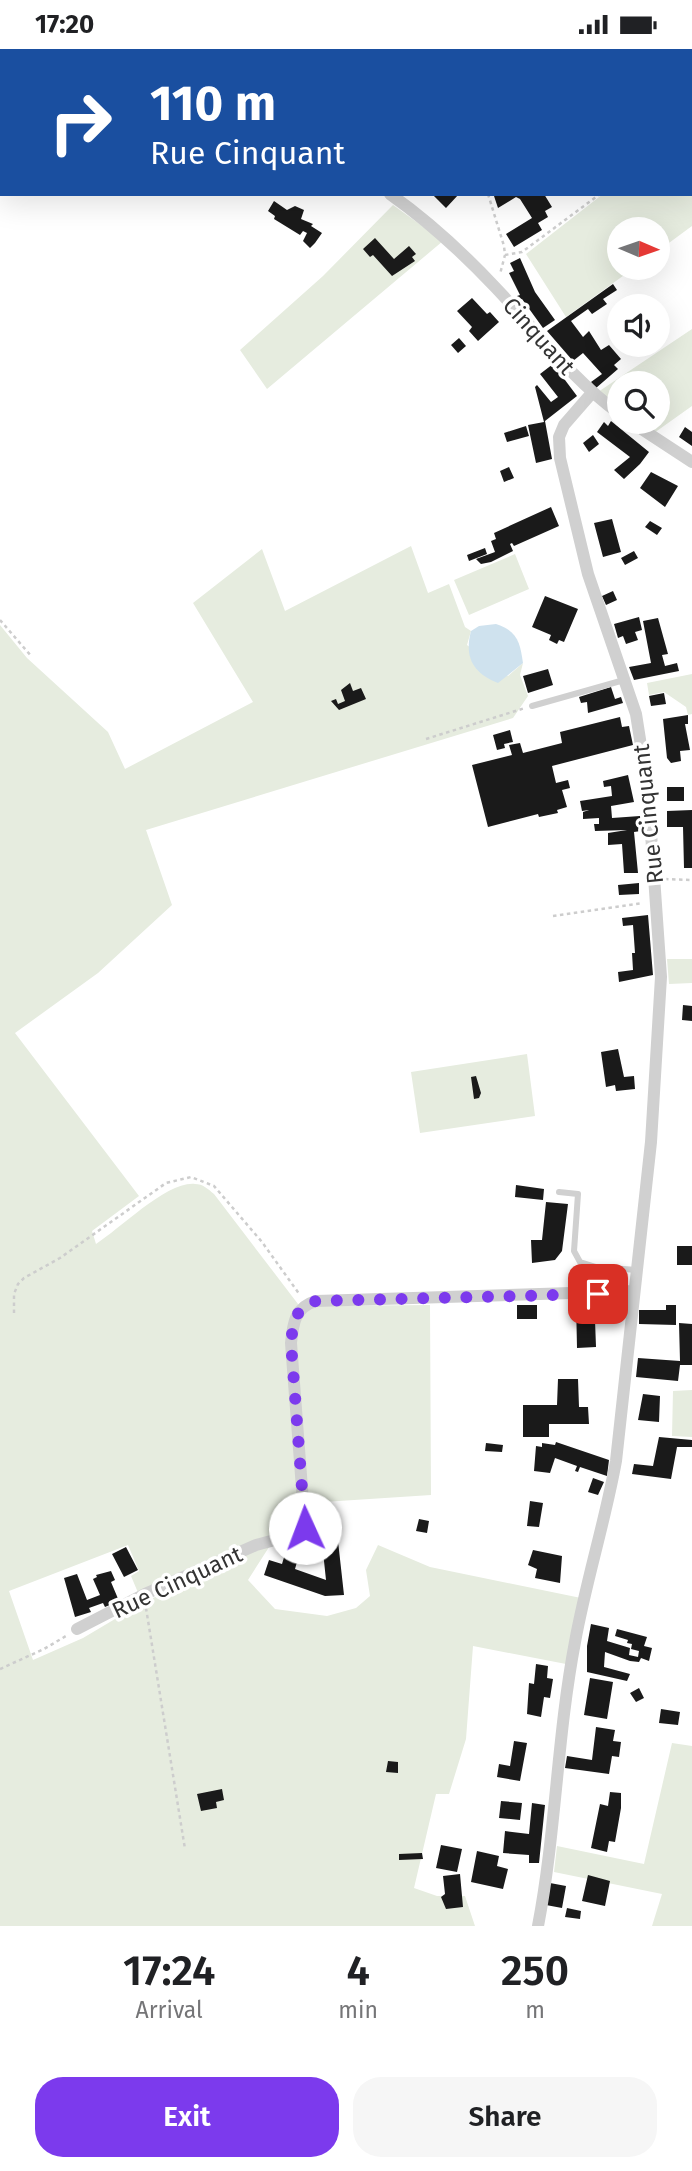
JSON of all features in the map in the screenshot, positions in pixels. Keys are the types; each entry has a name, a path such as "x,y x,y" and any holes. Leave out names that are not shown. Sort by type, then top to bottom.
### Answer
{"street":[{"path":"393,196 442,235 495,287"},
{"name":"Cinquant","path":"495,287 591,394"},
{"path":"591,394 607,405"},
{"name":"Rue Cinquant","path":"538,1926 551,1857 575,1642 616,1461 660,1029 661,977 644,754 636,714 588,574 560,459 559,437 564,425 591,394"},
{"path":"649,434 688,459"},
{"path":"306,1304 316,1301 634,1291"},
{"name":"Rue Cinquant","path":"77,1629 145,1594 256,1545 301,1533 305,1528 291,1343 297,1315 306,1304"}],"lane":[{"path":"531,706 625,679"},
{"path":"559,1192 578,1193 574,1251 580,1262 596,1267 637,1270"}],"path":[{"path":"489,196 505,255 522,252 597,196"},
{"name":"Cinquant","path":"495,287 505,255"},
{"path":"0,619 32,657"},
{"path":"426,739 531,706"},
{"path":"655,879 692,880"},
{"path":"553,916 623,908 656,898"},
{"path":"14,1313 14,1294 24,1278 60,1258 166,1184 191,1177 214,1187 262,1242 306,1304"},
{"path":"145,1594 185,1849"},
{"path":"0,1669 44,1649 77,1629"}],"shaded area":[{"path":"600,196 692,196 692,226 670,242 670,217 607,217 607,280 617,280 566,317 526,254"},
{"path":"393,205 443,241 267,389 240,350 323,276"},
{"path":"692,329 692,406 670,422 670,371 629,371 650,357 670,357 670,344"},
{"path":"607,386 607,402 595,394"},
{"path":"411,546 428,593 449,584 465,627 471,631 467,645 508,676 523,663 520,675 528,696 513,718 146,830 172,905 98,973 15,1033 139,1196 92,1231 96,1244 171,1190 184,1185 200,1185 214,1194 298,1304 299,1522 294,1527 139,1595 131,1576 139,1571 128,1545 9,1591 33,1660 83,1638 142,1603 271,1544 248,1580 275,1609 327,1616 356,1608 370,1596 366,1570 378,1545 430,1567 581,1598 566,1664 473,1646 466,1739 449,1794 436,1794 414,1888 437,1896 465,1896 475,1926 0,1926 0,625 27,658 108,732 125,769 253,702 193,603 262,549 285,611"},
{"path":"515,554 529,589 469,615 454,580"},
{"path":"692,674 692,714 688,715 686,707 664,692 649,695 647,683"},
{"path":"667,959 692,959 692,983 669,984"},
{"path":"527,1054 535,1116 420,1133 411,1072"},
{"path":"430,1305 431,1495 308,1503 294,1342 302,1314 319,1306"},
{"path":"692,1390 692,1437 672,1436 673,1391"},
{"path":"672,1743 692,1746 692,1926 652,1926 662,1894 554,1872 557,1846 644,1864"}],"water":[{"path":"496,624 509,630 517,639 523,663 498,683 477,669 469,649 471,631 479,626"}],"building":[{"path":"434,196 457,196 446,208"},
{"path":"494,196 545,196 552,207 545,211 548,217 538,223 542,230 514,247 506,234 532,218 516,197 498,208"},
{"path":"274,201 287,210 295,206 304,210 301,219 313,224 311,226 322,233 310,248 303,241 307,233 303,231 300,235 274,219 275,216 268,211"},
{"path":"375,238 394,259 409,246 416,254 412,257 415,261 392,276 373,255 370,257 363,249"},
{"path":"520,258 535,292 555,320 543,328 522,299 517,301 514,297 520,295 509,273 514,271 510,263"},
{"path":"613,284 617,290 603,299 607,304 592,314 588,309 571,321 583,337 589,331 601,350 607,346 607,357 621,359 614,365 618,369 607,371 607,378 596,388 591,382 602,374 583,353 573,361 547,331"},
{"path":"472,298 499,322 478,341 469,331 472,327 457,311"},
{"path":"459,338 466,346 458,353 451,345"},
{"path":"553,364 577,396 545,421 552,459 536,463 528,425 544,422 535,387 537,385 551,402 558,397 540,374"},
{"path":"604,422 607,425 607,434 627,434 649,452 624,479 614,470 630,457 597,432"},
{"path":"526,426 529,436 507,442 504,433"},
{"path":"685,427 692,432 692,446 679,437"},
{"path":"593,435 599,444 589,452 583,443"},
{"path":"509,467 514,478 504,482 500,471"},
{"path":"651,472 678,486 665,507 640,488"},
{"path":"551,507 559,526 514,546 510,544 513,551 491,562 481,564 476,559 495,552 491,541 496,539 494,533"},
{"path":"612,519 621,552 603,557 594,523"},
{"path":"650,521 662,528 657,535 645,527"},
{"path":"485,548 487,554 469,561 467,555"},
{"path":"634,551 638,558 625,565 621,558"},
{"path":"613,591 617,600 606,605 602,596"},
{"path":"545,596 578,609 564,642 559,640 557,644 549,640 551,635 532,627"},
{"path":"639,617 642,630 635,632 638,640 626,644 623,636 618,638 614,624"},
{"path":"658,618 668,654 662,655 665,666 677,663 679,671 634,680 629,667 651,663 643,621"},
{"path":"548,669 553,685 528,693 523,676"},
{"path":"350,683 353,691 361,688 366,699 339,710 331,701 336,699 338,704 345,701 341,690"},
{"path":"611,687 615,699 621,697 623,703 588,713 587,702 581,703 579,697"},
{"path":"664,693 666,704 651,706 649,696"},
{"path":"688,715 688,724 685,724 690,750 680,751 681,761 671,763 667,758 663,719"},
{"path":"620,717 622,727 629,726 633,745 552,766 556,783 568,780 570,788 562,790 567,807 557,810 558,813 539,817 538,814 488,827 472,765 512,755 509,745 520,743 523,753 562,743 560,732"},
{"path":"510,730 513,742 504,744 505,748 497,750 493,735"},
{"path":"628,775 634,802 611,806 612,818 640,816 641,831 634,832 638,873 624,873 622,844 608,845 608,833 627,830 595,831 594,824 599,824 599,818 583,819 583,812 589,810 582,811 580,801 612,796 611,786 604,787 603,781"},
{"path":"667,787 684,787 684,801 667,801"},
{"path":"692,810 692,868 684,868 683,827 667,827 667,811"},
{"path":"639,883 639,894 619,895 618,885"},
{"path":"648,915 653,975 619,982 618,972 633,970 632,953 635,953 633,925 623,926 622,918"},
{"path":"683,1005 692,1006 692,1021 682,1020"},
{"path":"618,1049 624,1077 634,1076 635,1089 616,1091 615,1085 606,1087 601,1052"},
{"path":"476,1076 481,1093 479,1098 474,1099 471,1077"},
{"path":"516,1185 544,1189 543,1200 515,1197"},
{"path":"546,1202 568,1204 562,1251 555,1260 532,1263 531,1240 542,1240"},
{"path":"677,1246 692,1246 692,1265 677,1265"},
{"path":"592,1299 593,1306 602,1305 602,1320 595,1320 596,1347 577,1348 576,1300"},
{"path":"517,1305 537,1305 537,1319 517,1319"},
{"path":"666,1305 676,1305 676,1325 639,1324 639,1310 666,1310"},
{"path":"679,1323 692,1324 692,1365 680,1365 678,1381 636,1377 638,1358 680,1361"},
{"path":"558,1379 578,1379 579,1407 588,1407 589,1424 549,1424 549,1437 523,1437 523,1405 557,1405"},
{"path":"643,1394 660,1396 659,1422 638,1420"},
{"path":"659,1437 692,1440 692,1447 677,1447 671,1479 632,1474 634,1464 653,1466"},
{"path":"556,1442 609,1460 607,1476 580,1467 578,1472 575,1471 577,1466 555,1458 550,1473 534,1471 536,1446 542,1447 542,1443 555,1445"},
{"path":"486,1443 503,1445 502,1452 485,1451"},
{"path":"593,1478 604,1482 598,1495 588,1492"},
{"path":"316,1501 328,1501 329,1541 317,1541"},
{"path":"530,1501 543,1503 539,1527 527,1526"},
{"path":"419,1519 429,1521 427,1533 416,1531"},
{"path":"289,1541 303,1541 295,1569 326,1580 322,1542 338,1541 344,1595 325,1596 264,1575 269,1560 282,1564"},
{"path":"126,1547 138,1570 124,1577 112,1554"},
{"path":"533,1550 562,1556 560,1583 535,1578 537,1569 528,1565"},
{"path":"111,1571 115,1580 111,1582 119,1601 105,1607 103,1603 89,1608 91,1612 75,1617 64,1578 77,1574 87,1600 100,1595 93,1579 96,1575"},
{"path":"591,1624 609,1628 607,1641 630,1648 629,1655 638,1657 639,1651 631,1649 632,1644 627,1643 628,1640 615,1636 617,1629 647,1637 644,1646 652,1648 649,1661 641,1658 639,1662 630,1661 605,1652 604,1667 630,1674 627,1681 587,1672 587,1646"},
{"path":"536,1664 548,1666 547,1678 553,1679 550,1698 544,1697 541,1717 527,1714 529,1683 534,1684"},
{"path":"590,1678 613,1682 607,1719 584,1715"},
{"path":"639,1688 644,1698 636,1702 630,1693"},
{"path":"661,1709 680,1712 678,1725 659,1723"},
{"path":"596,1727 615,1730 613,1741 621,1742 619,1757 612,1756 609,1774 565,1768 567,1756 592,1760"},
{"path":"514,1741 527,1743 520,1781 497,1777 499,1764 510,1766"},
{"path":"388,1761 398,1762 398,1773 386,1772"},
{"path":"222,1789 224,1800 216,1802 217,1808 201,1811 197,1794"},
{"path":"610,1792 621,1793 621,1808 615,1842 609,1841 607,1852 591,1848 600,1804 608,1806"},
{"path":"501,1801 522,1803 520,1820 499,1818"},
{"path":"532,1803 545,1805 539,1863 529,1863 529,1855 503,1853 505,1831 529,1834"},
{"path":"441,1845 462,1849 457,1872 436,1868"},
{"path":"477,1851 499,1856 497,1866 508,1869 503,1889 471,1882"},
{"path":"422,1853 423,1859 399,1860 399,1854"},
{"path":"460,1874 463,1907 446,1909 441,1897 445,1894 443,1876"},
{"path":"588,1875 610,1881 605,1906 582,1901"},
{"path":"550,1883 566,1886 562,1908 546,1905"},
{"path":"567,1908 581,1911 580,1919 565,1917"}],"route":[{"path":"305,1528 307,1523 291,1343 297,1315 306,1304 316,1301 598,1294"}]}
